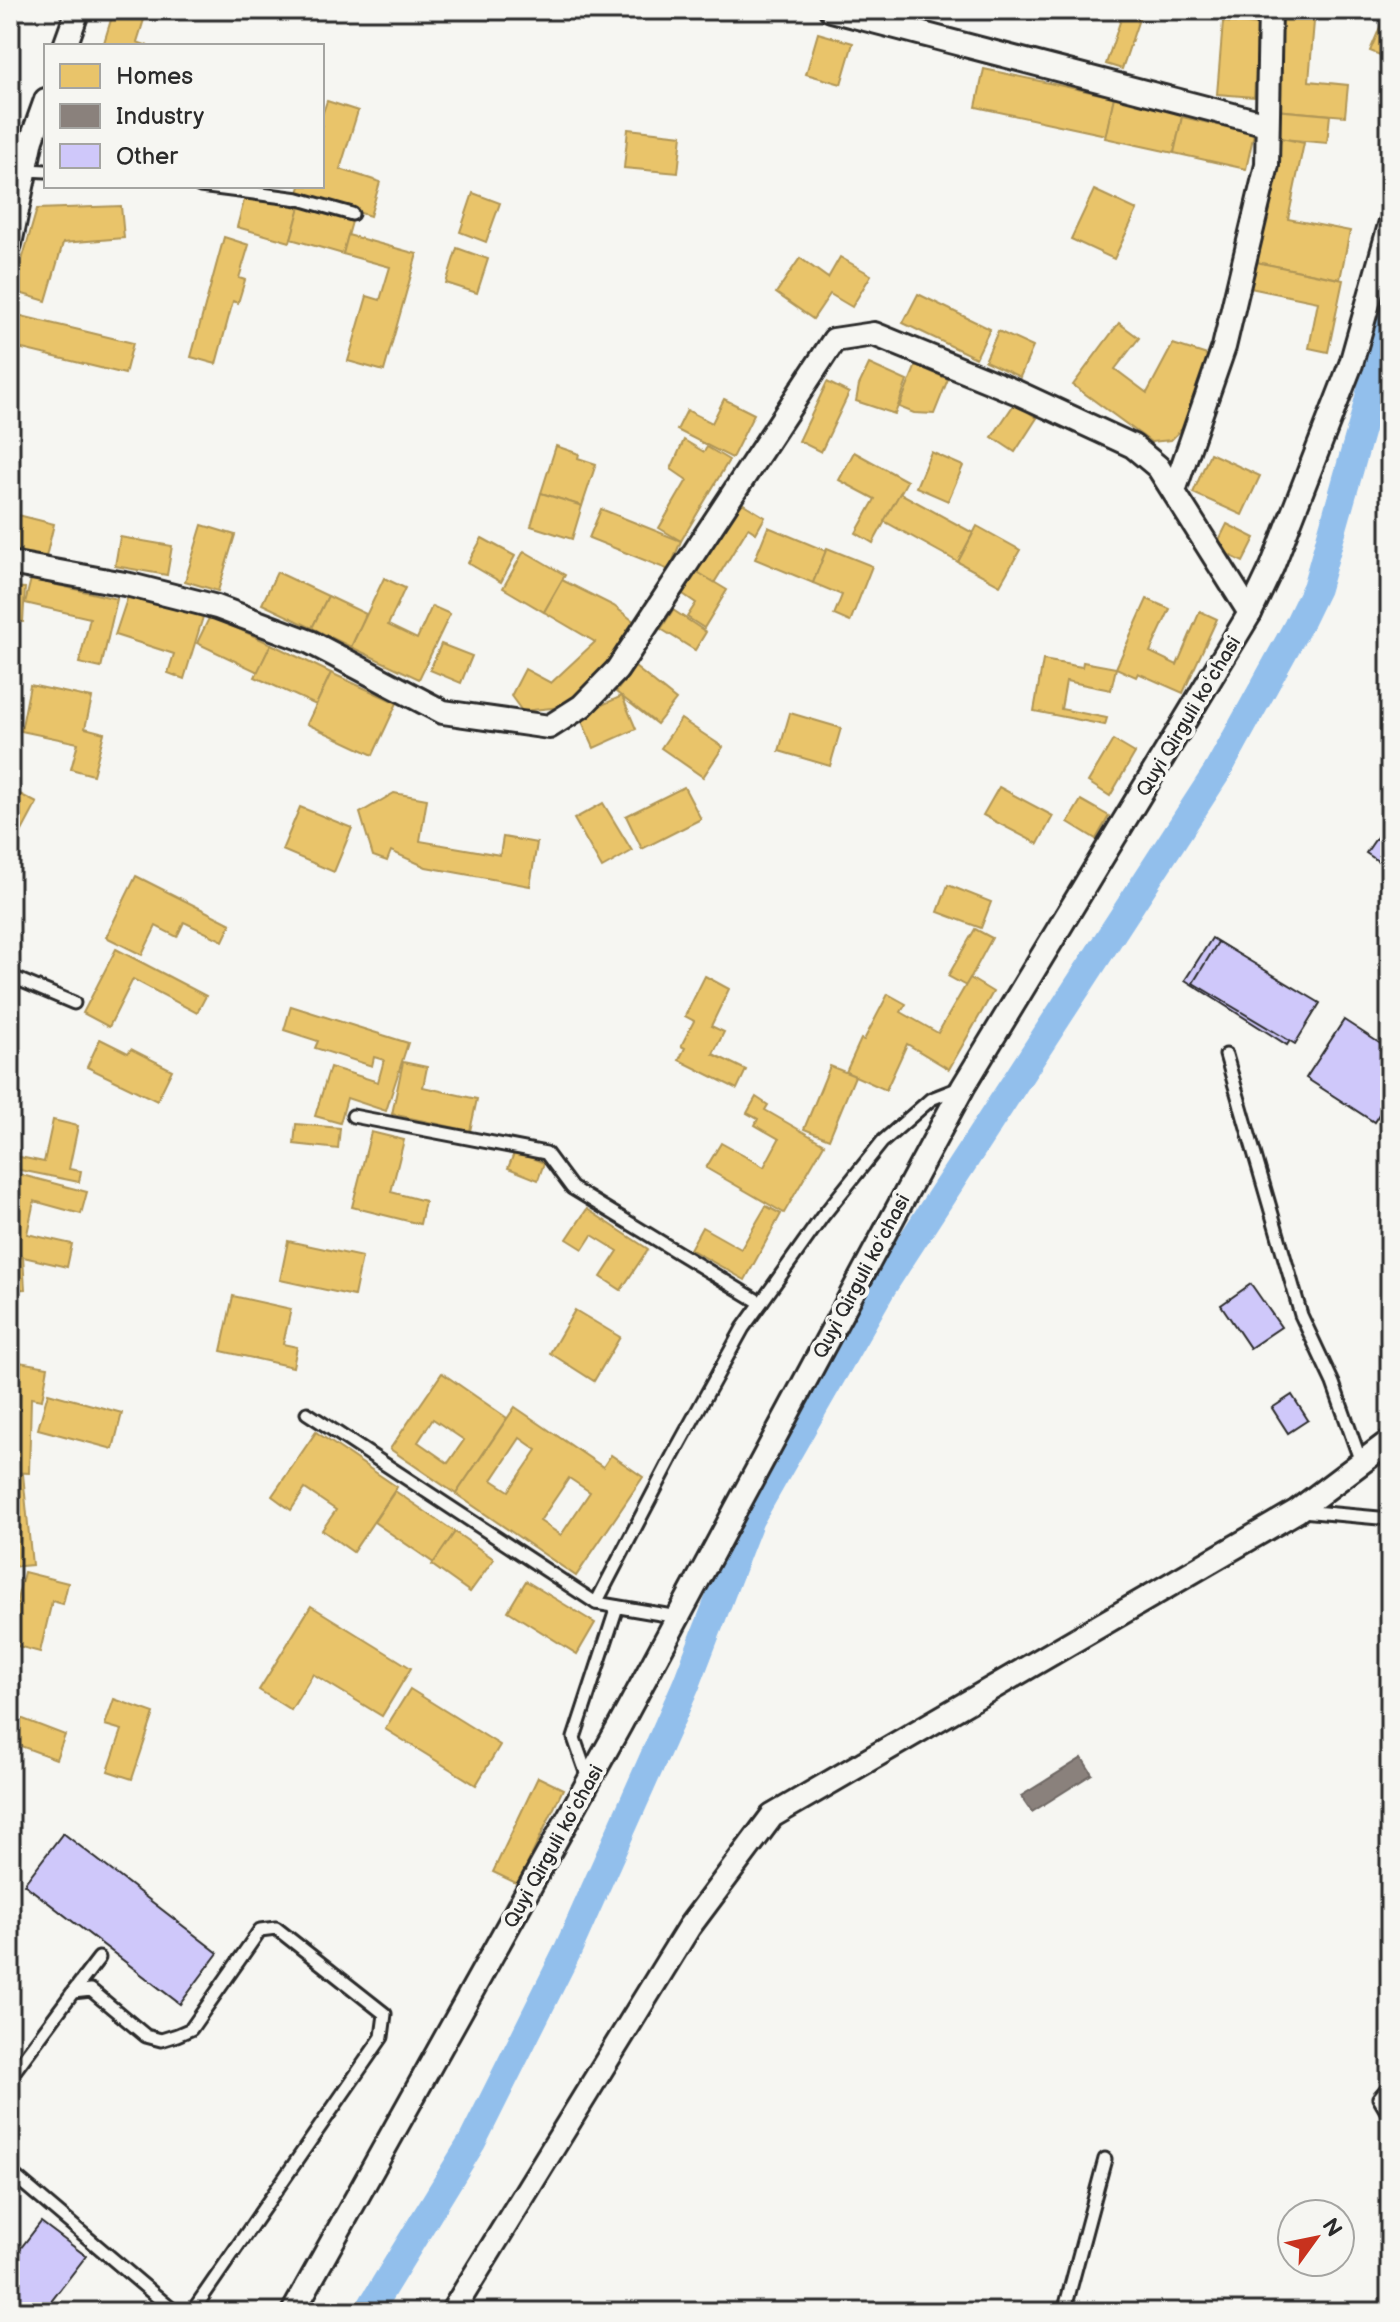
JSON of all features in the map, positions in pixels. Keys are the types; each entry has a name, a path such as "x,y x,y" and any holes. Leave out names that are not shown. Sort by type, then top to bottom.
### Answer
{"street":[{"path":"66,44 78,10"},
{"path":"831,10 1267,124"},
{"path":"1174,491 1224,347 1267,165 1270,10"},
{"path":"10,244 36,170 32,139 44,106"},
{"name":"Quyi Qirguli koʻchasi","path":"293,2312 589,1781 963,1087 1250,613 1272,567 1351,364 1390,225"},
{"path":"10,563 130,585 217,607 310,642 443,712 549,727 582,706 617,670 834,340 874,334 1016,392 1133,446 1158,467 1250,613"},
{"path":"452,2312 689,1927 772,1816 1297,1511 1390,1441"}],"lane":[{"path":"215,188 299,199 352,214"},
{"path":"10,976 74,1003"},
{"path":"1226,1055 1301,1315 1333,1383 1361,1462"},
{"path":"596,1603 743,1328 822,1217 882,1142 931,1099 963,1087"},
{"path":"353,1116 546,1153 572,1188 761,1303"},
{"path":"307,1413 596,1603 678,1617"},
{"path":"1297,1511 1390,1519"},
{"path":"589,1781 574,1738 617,1607"},
{"path":"73,1992 91,1990 146,2036 161,2040 177,2035 191,2029 260,1930 276,1928 385,2014 382,2037 192,2312"},
{"path":"10,2077 99,1958"},
{"path":"1390,2085 1379,2098 1390,2117"},
{"path":"1064,2312 1105,2159"},
{"path":"10,2172 175,2312"}],"building: Homes":[{"path":"114,10 147,10 137,42 142,44 104,44"},
{"path":"1124,10 1142,10 1122,69 1106,64"},
{"path":"1282,10 1315,10 1309,81 1348,85 1345,116 1274,110"},
{"path":"1386,13 1390,15 1390,59 1370,51"},
{"path":"1223,22 1259,25 1254,97 1217,94"},
{"path":"818,33 853,43 841,84 806,74"},
{"path":"984,69 1114,97 1106,135 976,107"},
{"path":"1114,97 1183,112 1174,153 1105,138"},
{"path":"327,101 358,111 340,169 380,182 370,216 298,193 299,188 324,188 324,109"},
{"path":"1274,110 1330,115 1327,143 1271,138"},
{"path":"1182,117 1254,133 1246,169 1174,153"},
{"path":"628,129 682,135 678,173 624,168"},
{"path":"1281,138 1304,143 1288,219 1350,231 1340,279 1256,262"},
{"path":"1094,190 1137,210 1114,259 1071,239"},
{"path":"246,193 300,208 290,242 237,227"},
{"path":"473,193 500,203 486,242 460,232"},
{"path":"301,203 353,218 343,254 291,239"},
{"path":"121,206 124,238 63,243 46,301 13,291 37,209"},
{"path":"348,235 417,254 384,371 348,361 367,296 380,300 390,267 343,254"},
{"path":"224,237 249,245 239,278 245,280 238,303 233,301 216,364 191,357"},
{"path":"457,248 488,259 477,293 446,283"},
{"path":"840,257 871,275 852,307 830,294 813,319 776,293 800,258 828,278"},
{"path":"1256,262 1343,280 1328,352 1309,348 1318,302 1250,288"},
{"path":"918,294 990,329 976,358 903,323"},
{"path":"13,314 133,343 125,374 10,346"},
{"path":"1119,323 1139,338 1115,369 1147,393 1173,344 1207,355 1190,421 1171,440 1151,442 1073,385"},
{"path":"998,331 1033,347 1020,377 985,361"},
{"path":"869,364 907,381 895,414 856,401 859,385"},
{"path":"916,365 948,379 934,414 914,413 899,407"},
{"path":"827,382 849,393 821,452 799,441"},
{"path":"724,399 754,414 732,458 677,430 687,410 712,423"},
{"path":"1015,403 1037,418 1015,452 992,437"},
{"path":"684,440 704,452 707,447 729,460 681,541 659,528 687,480 671,469"},
{"path":"556,446 596,464 582,506 541,493"},
{"path":"854,452 907,481 873,543 856,533 875,499 839,480"},
{"path":"931,452 963,466 948,501 916,487"},
{"path":"1210,453 1260,476 1242,515 1193,493"},
{"path":"541,493 582,506 572,539 531,526"},
{"path":"900,493 973,533 958,562 884,521"},
{"path":"737,500 765,517 756,533 748,528 714,583 694,570"},
{"path":"601,509 681,541 669,570 589,538"},
{"path":"10,513 54,524 45,561 10,552"},
{"path":"1227,524 1255,538 1243,562 1215,548"},
{"path":"202,525 235,535 218,591 185,581"},
{"path":"977,526 1020,550 1000,585 958,562"},
{"path":"768,527 826,551 813,583 755,559"},
{"path":"120,537 172,546 167,575 115,566"},
{"path":"482,538 515,556 501,582 468,563"},
{"path":"827,548 872,566 850,622 834,615 842,595 813,583"},
{"path":"524,551 565,575 544,612 503,588"},
{"path":"694,570 727,590 704,628 687,617 696,603 680,592"},
{"path":"277,572 328,596 312,628 262,604"},
{"path":"384,578 405,588 388,625 417,639 432,606 450,614 419,679 351,647"},
{"path":"31,579 117,599 101,668 79,663 90,618 25,603"},
{"path":"562,580 614,606 636,623 619,655 562,707 522,711 511,696 525,669 551,683 595,642 544,612"},
{"path":"10,587 25,588 23,622 10,621"},
{"path":"129,593 203,617 184,679 168,673 174,654 115,635"},
{"path":"328,596 366,614 351,647 312,628"},
{"path":"1147,599 1170,609 1150,652 1177,665 1200,611 1217,619 1183,693 1138,673 1136,677 1116,668"},
{"path":"673,610 706,632 695,650 661,629"},
{"path":"210,616 271,644 258,672 197,643"},
{"path":"271,644 331,673 316,705 255,677"},
{"path":"441,644 472,656 461,683 430,670"},
{"path":"1043,660 1082,667 1083,662 1116,668 1111,690 1066,681 1061,709 1107,718 1105,725 1034,711"},
{"path":"635,667 676,700 657,724 616,692"},
{"path":"331,673 397,703 373,755 307,724"},
{"path":"30,685 92,698 85,728 104,733 93,775 71,769 78,743 21,731"},
{"path":"622,696 636,729 594,748 579,715"},
{"path":"790,713 841,728 830,766 779,751"},
{"path":"681,719 723,747 703,777 661,748"},
{"path":"1113,740 1135,753 1110,796 1088,782"},
{"path":"684,787 701,819 642,849 626,816"},
{"path":"999,787 1053,816 1038,844 983,815"},
{"path":"10,789 37,803 21,833 10,828"},
{"path":"394,793 427,799 420,841 500,855 503,837 537,843 530,886 426,867 391,851 387,861 373,856 360,813"},
{"path":"1081,800 1109,816 1096,839 1068,822"},
{"path":"603,803 632,851 602,868 574,819"},
{"path":"300,807 352,828 334,872 282,850"},
{"path":"136,876 231,924 223,941 184,922 177,937 156,926 142,955 106,937"},
{"path":"948,885 991,902 981,928 938,912"},
{"path":"975,929 992,938 966,986 948,976"},
{"path":"116,949 206,996 197,1013 133,979 109,1027 83,1013"},
{"path":"705,976 729,989 711,1026 724,1032 713,1054 746,1070 737,1089 679,1060 685,1048 681,1046 694,1021 685,1016"},
{"path":"970,978 993,992 949,1069 907,1044 886,1090 846,1072 861,1039 864,1040 888,994 906,1004 901,1012 938,1033"},
{"path":"291,1006 408,1043 386,1111 347,1098 340,1123 315,1116 330,1067 378,1082 384,1060 374,1057 372,1066 315,1048 318,1041 284,1030"},
{"path":"100,1039 128,1053 131,1049 172,1070 157,1101 87,1067"},
{"path":"403,1062 427,1067 423,1087 477,1099 470,1131 392,1114"},
{"path":"830,1066 855,1076 829,1139 804,1129"},
{"path":"756,1097 768,1105 765,1110 824,1144 784,1213 706,1168 721,1143 764,1167 779,1139 755,1125 758,1119 747,1113"},
{"path":"53,1120 78,1126 69,1169 81,1171 79,1182 10,1168 10,1155 44,1162"},
{"path":"296,1124 340,1128 338,1149 294,1144"},
{"path":"371,1132 404,1140 391,1192 425,1201 420,1224 352,1207"},
{"path":"515,1151 544,1163 538,1180 508,1168"},
{"path":"18,1174 87,1192 81,1214 34,1201 27,1234 72,1244 67,1267 10,1254 10,1185 15,1186"},
{"path":"766,1206 781,1214 745,1280 690,1249 702,1227 741,1249"},
{"path":"587,1209 648,1249 621,1290 601,1277 618,1251 592,1235 583,1249 567,1239"},
{"path":"288,1241 362,1257 354,1296 280,1280"},
{"path":"23,1257 25,1289 10,1290 10,1258"},
{"path":"233,1296 291,1309 283,1344 297,1347 293,1367 221,1351"},
{"path":"575,1310 620,1337 594,1381 550,1353"},
{"path":"10,1324 19,1362 48,1367 42,1400 31,1398 29,1473 10,1472"},
{"path":"442,1373 507,1418 456,1494 390,1449","holes":["433,1419 464,1440 448,1463 418,1442"]},
{"path":"48,1393 122,1413 113,1449 38,1429"},
{"path":"515,1407 603,1467 611,1455 643,1477 576,1576 456,1494","holes":["520,1438 537,1450 509,1491 492,1480","569,1478 590,1492 561,1535 540,1521"]},
{"path":"316,1432 397,1487 353,1552 322,1530 336,1510 305,1489 291,1510 272,1496"},
{"path":"23,1474 32,1565 10,1567 10,1475"},
{"path":"395,1491 455,1532 434,1563 374,1522"},
{"path":"455,1532 494,1559 470,1592 432,1565"},
{"path":"24,1572 68,1583 63,1604 52,1601 40,1652 10,1644 10,1627"},
{"path":"526,1581 595,1623 577,1654 508,1611"},
{"path":"311,1606 411,1668 382,1716 313,1674 291,1710 259,1690"},
{"path":"410,1689 500,1745 476,1785 385,1729"},
{"path":"114,1699 154,1713 132,1779 108,1771 122,1730 105,1725"},
{"path":"10,1714 65,1735 56,1759 10,1742"},
{"path":"538,1777 563,1789 518,1884 493,1872"}],"building: Industry":[{"path":"1082,1758 1092,1774 1032,1812 1021,1796"}],"building: Other":[{"path":"1390,818 1390,869 1366,853"},
{"path":"1212,938 1314,1002 1287,1045 1185,980"},
{"path":"1218,942 1320,1003 1295,1044 1193,983"},
{"path":"1344,1020 1390,1050 1390,1097 1374,1122 1306,1078"},
{"path":"1251,1284 1281,1327 1250,1348 1221,1305"},
{"path":"1292,1395 1308,1420 1288,1433 1272,1408"},
{"path":"63,1833 218,1953 180,2004 24,1884"},
{"path":"41,2222 86,2256 43,2312 10,2312 10,2262"}],"waterway":[{"path":"368,2312 472,2142 566,1954 686,1685 750,1519 883,1286 1217,772 1297,627 1316,588 1363,422 1390,311"}]}
